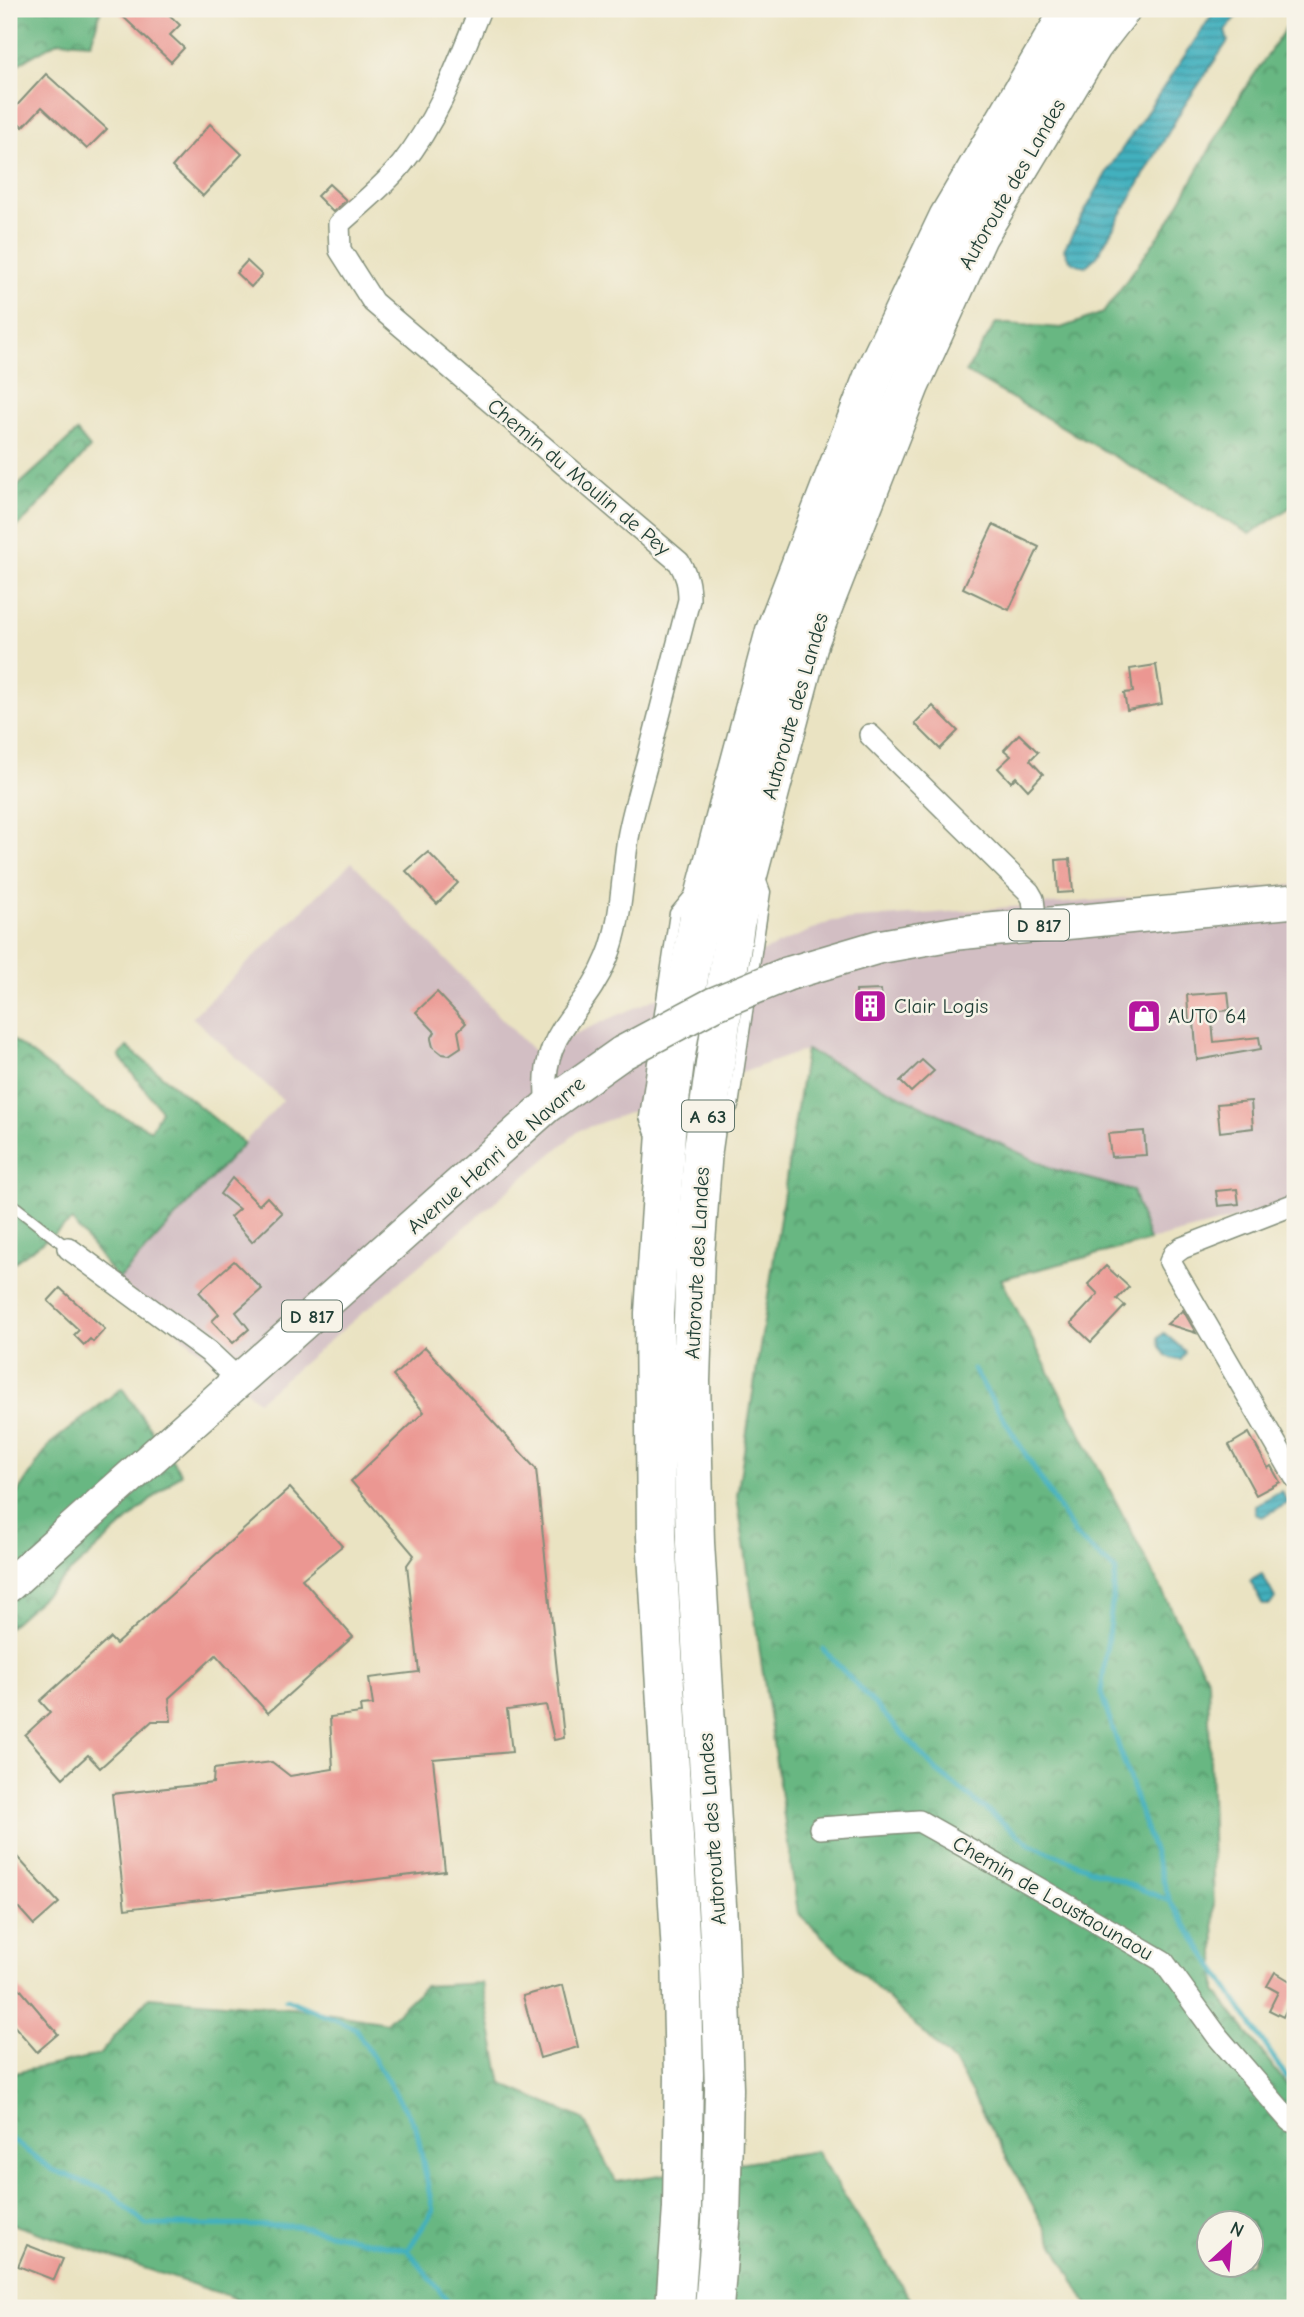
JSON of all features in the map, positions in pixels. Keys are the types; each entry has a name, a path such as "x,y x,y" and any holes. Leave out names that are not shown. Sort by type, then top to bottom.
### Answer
{"highway":[{"name":"Autoroute des Landes","path":"675,2308 682,2208 681,1954 654,1486 654,1313 663,1168 675,1061 699,916 775,631 876,369 948,218 1060,28 1074,9"},
{"name":"Autoroute des Landes","path":"714,2308 720,2221 723,2089 719,1938 695,1542 691,1381 695,1255 703,1149 735,924 810,640 910,385 978,236 1093,45 1121,9"}],"main road":[{"name":"Avenue Henri de Navarre","path":"11,1576 240,1381 547,1106 622,1053 714,1004 786,974 878,947 957,933 1295,901"}],"street":[{"name":"Chemin du Moulin de Pey","path":"480,9 449,87 427,130 401,166 339,224 340,250 373,302 679,562 686,573 689,586 689,600 629,836 608,957 594,984 563,1027 550,1051 545,1087 547,1106"},
{"path":"870,735 1029,892 1033,899 1036,925"},
{"path":"1295,1204 1182,1248 1174,1254 1170,1262 1295,1477"},
{"path":"68,1248 209,1352 240,1381"},
{"name":"Chemin de Loustaounaou","path":"820,1828 919,1821 1163,1961 1218,2037 1290,2121 1295,2122"}],"lane":[{"path":"9,1202 68,1248"}],"shaded area":[{"path":"352,862 534,1052 832,921 1295,885 1295,1203 1149,1241 1133,1191 1053,1169 806,1050 580,1130 258,1401 118,1280 283,1100 192,1017"}],"green space":[{"path":"9,9 101,9 91,43 59,41 9,69"},
{"path":"1295,14 1295,504 1250,534 966,372 996,323 1061,328 1103,313 1168,223 1240,96"},
{"path":"77,432 90,448 29,516 9,534 9,494"},
{"path":"9,1037 103,1107 151,1130 161,1110 119,1056 127,1047 244,1143 118,1280 72,1221 9,1266"},
{"path":"806,1050 1053,1169 1133,1191 1149,1241 1001,1279 1208,1680 1216,1991 1295,2096 1295,2308 1089,2308 955,2063 798,1913 737,1496"},
{"path":"122,1388 181,1473 9,1627 9,1506 50,1444"},
{"path":"482,1983 502,2084 583,2119 616,2182 816,2151 916,2308 264,2308 12,2224 9,2220 9,2074 99,2055 149,1997 301,2009 386,2023 425,1986"}],"water":[{"path":"1216,9 1243,9 1225,31 1228,41 1182,109 1097,256 1086,266 1074,263 1064,249 1108,170"},
{"path":"1164,1333 1184,1350 1181,1360 1162,1351 1158,1338"},
{"path":"1281,1491 1288,1503 1262,1517 1255,1514 1255,1505"},
{"path":"1262,1574 1275,1598 1270,1605 1263,1605 1250,1581"}],"building":[{"path":"115,9 163,9 180,25 170,35 184,48 171,62"},
{"path":"46,74 107,129 87,149 42,107 23,127 9,114"},
{"path":"210,124 242,154 203,196 172,167"},
{"path":"329,184 346,200 333,212 317,196"},
{"path":"247,261 262,275 251,287 236,273"},
{"path":"993,525 1039,547 1009,610 963,588"},
{"path":"1156,665 1162,704 1127,710 1124,693 1133,692 1130,669"},
{"path":"933,706 958,731 940,749 915,724"},
{"path":"1019,734 1038,752 1030,760 1043,774 1028,790 1016,777 1011,782 998,768 1011,756 1004,750"},
{"path":"428,852 458,883 437,904 406,871"},
{"path":"1070,859 1073,892 1058,893 1056,860"},
{"name":"Clair Logis","path":"881,990 884,1020 859,1021 856,991"},
{"path":"437,992 466,1023 458,1031 461,1047 449,1055 442,1054 433,1047 431,1039 435,1032 416,1012"},
{"path":"1228,992 1230,1010 1211,1012 1214,1042 1259,1037 1261,1049 1197,1060 1194,1022 1189,1023 1187,995"},
{"path":"922,1060 934,1071 911,1092 900,1081"},
{"path":"1251,1101 1253,1128 1220,1132 1217,1104"},
{"path":"1144,1131 1146,1155 1111,1157 1108,1134"},
{"path":"232,1178 259,1205 267,1197 282,1213 252,1242 230,1217 239,1209 220,1194"},
{"path":"1237,1189 1239,1204 1218,1206 1216,1191"},
{"path":"234,1261 262,1289 236,1312 249,1329 233,1343 212,1321 219,1314 199,1292"},
{"path":"1106,1266 1129,1287 1117,1299 1125,1306 1091,1342 1071,1323 1098,1294 1088,1284"},
{"path":"60,1288 105,1329 93,1342 90,1339 84,1345 74,1335 79,1330 48,1301"},
{"path":"1183,1310 1196,1333 1167,1324"},
{"path":"425,1347 536,1469 564,1738 554,1740 546,1705 507,1710 512,1752 433,1759 445,1871 125,1909 112,1794 213,1783 214,1769 272,1762 290,1776 333,1769 330,1717 361,1713 360,1706 373,1705 369,1678 419,1672 407,1565 414,1555 351,1481 424,1412 393,1376"},
{"path":"1249,1433 1268,1468 1271,1466 1280,1482 1256,1495 1229,1445"},
{"path":"290,1488 342,1546 302,1579 353,1637 268,1713 216,1655 169,1698 171,1721 152,1721 100,1768 88,1755 63,1778 25,1735 50,1712 40,1701 110,1638 116,1644"},
{"path":"9,1848 59,1903 34,1925 9,1897"},
{"path":"1275,1972 1295,1984 1295,1992 1283,2017 1269,2010 1278,1992 1267,1986"},
{"path":"9,1976 58,2034 37,2052 9,2020"},
{"path":"563,1985 578,2047 540,2058 523,1996"},
{"path":"27,2245 63,2259 54,2280 18,2266"}],"waterway":[{"path":"973,1369 1076,1536 1116,1571 1101,1693 1170,1901"},
{"path":"823,1649 937,1771 1031,1845 1170,1901 1295,2090"},
{"path":"286,1999 355,2028 416,2127 433,2211 408,2250"},
{"path":"9,2138 53,2170 110,2192 146,2225 297,2226 408,2250 453,2308"}],"place":[{"name":"Clair Logis","path":"870,1006"},
{"name":"AUTO 64","path":"1144,1016"}]}
